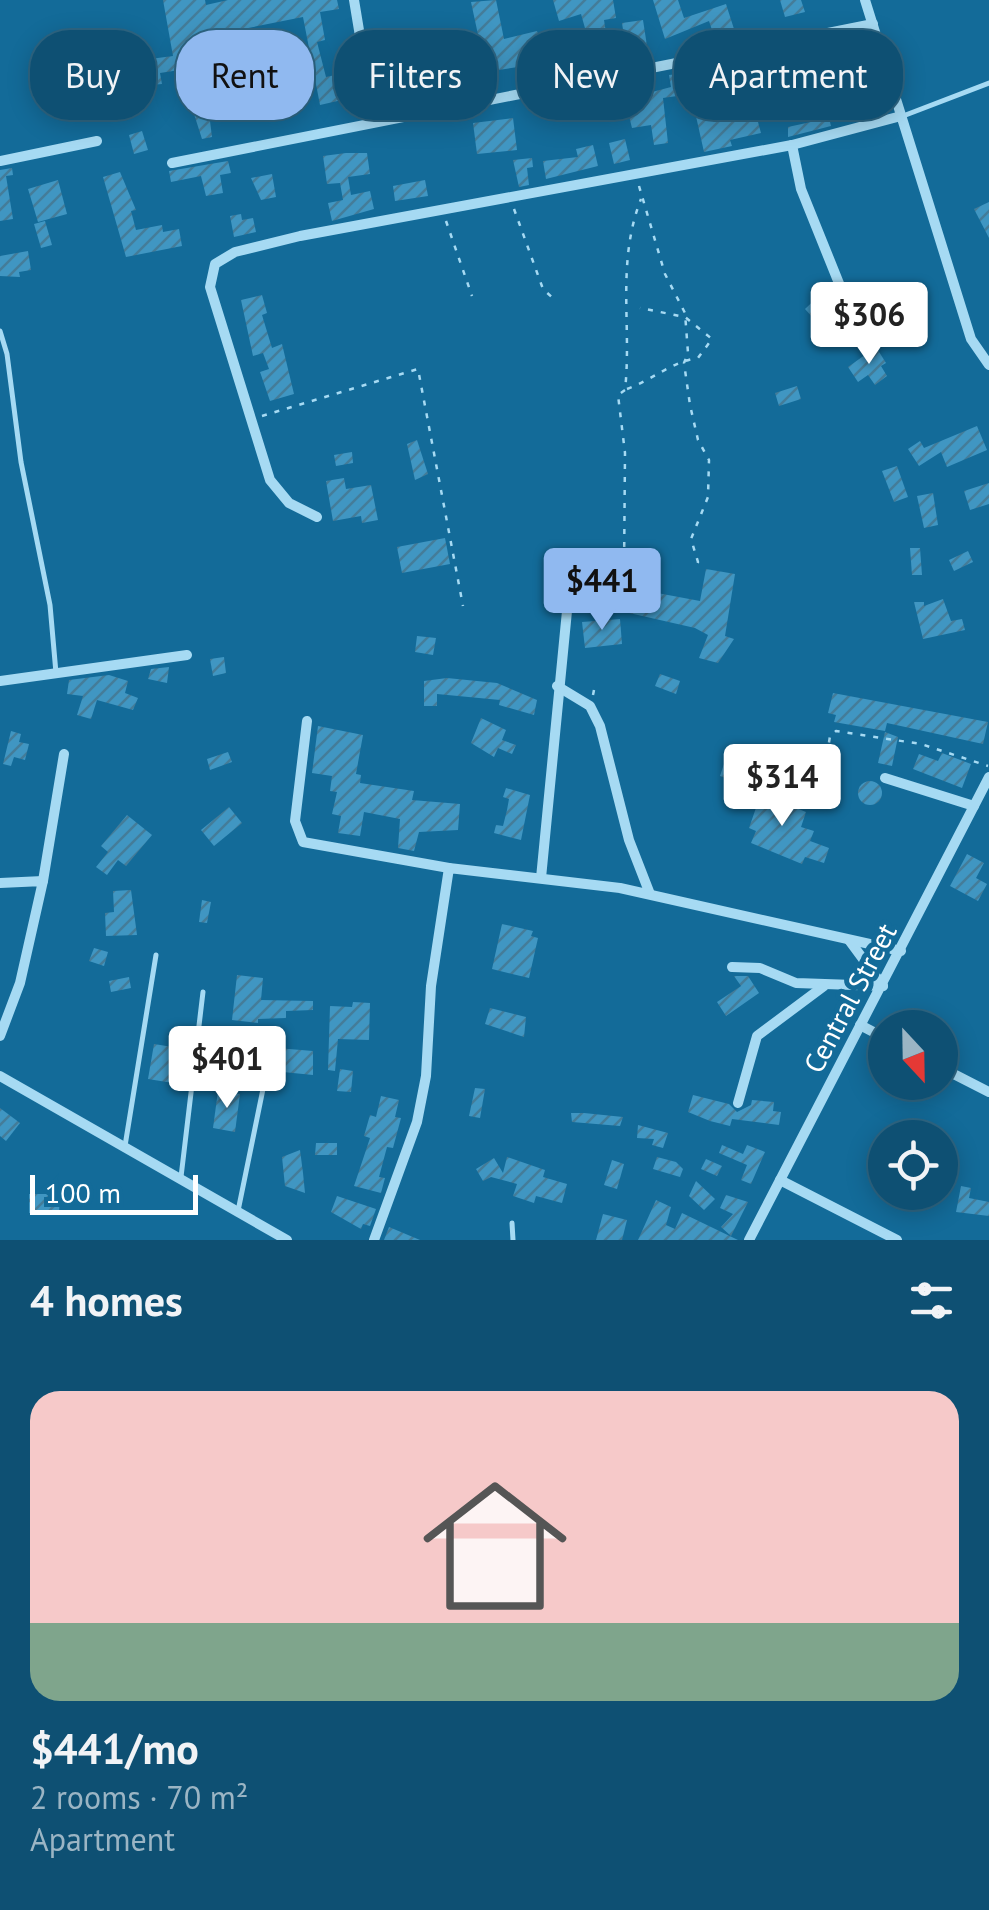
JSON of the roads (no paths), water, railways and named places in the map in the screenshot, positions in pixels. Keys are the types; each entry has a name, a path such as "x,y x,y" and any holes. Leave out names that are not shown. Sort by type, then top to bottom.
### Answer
{"street":[{"path":"354,0 374,121"},
{"path":"865,0 875,30"},
{"path":"172,163 873,24"},
{"path":"318,517 289,503 270,480 210,287 215,264 235,252 300,236 792,145 886,120"},
{"path":"902,120 970,339 989,365"},
{"path":"0,161 96,141"},
{"path":"792,145 795,171 821,246 859,333"},
{"path":"541,878 564,627 574,598 639,579"},
{"path":"0,682 187,655"},
{"path":"557,686 590,706 600,726 629,840 650,894"},
{"path":"307,720 295,821 303,842 449,868 650,894 900,951"},
{"path":"0,1036 20,983 43,881 64,754"},
{"name":"Central Street","path":"749,1240 989,777"},
{"path":"885,778 974,806"},
{"path":"374,1240 416,1122 426,1076 431,986 449,868"},
{"path":"0,883 43,881"},
{"path":"849,940 883,986"},
{"path":"732,967 760,968 775,978 824,985 883,986"},
{"path":"738,1103 757,1036 824,985"},
{"path":"860,1025 868,1029"},
{"path":"0,1076 287,1240"},
{"path":"958,1076 989,1092"},
{"path":"780,1180 897,1240"}],"lane":[{"path":"903,115 989,83"},
{"path":"0,331 8,354 28,503 41,548 56,673"},
{"path":"125,1146 156,955"},
{"path":"181,1177 203,992"},
{"path":"238,1211 270,1050"},
{"path":"512,1223 513,1240"}]}
